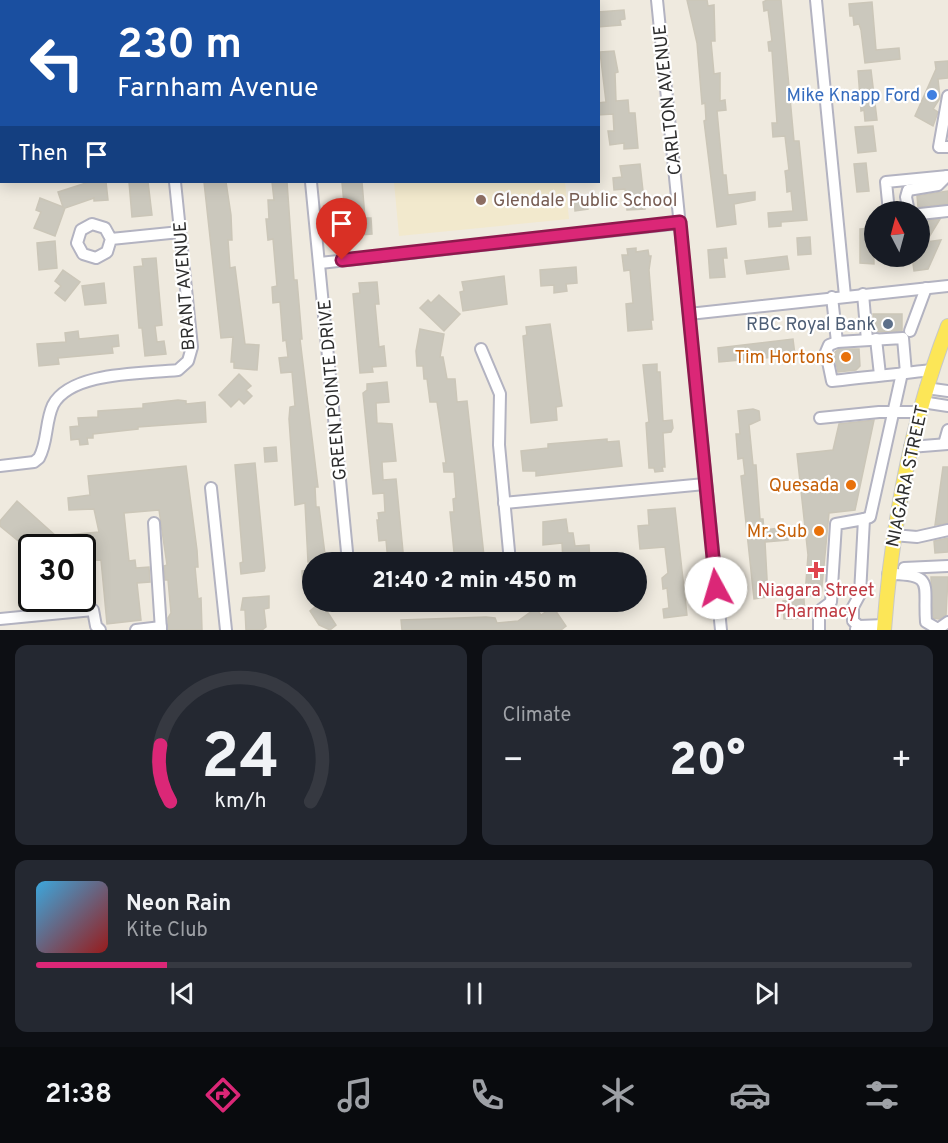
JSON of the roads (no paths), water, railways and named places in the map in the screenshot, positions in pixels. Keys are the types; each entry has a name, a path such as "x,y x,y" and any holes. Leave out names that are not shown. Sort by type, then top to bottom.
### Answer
{"main road":[{"name":"NIAGARA STREET","path":"884,628 892,535 910,447 922,401 948,326"}],"street":[{"name":"CARLTON AVENUE","path":"657,0 721,630"},
{"path":"816,0 845,296"},
{"path":"948,96 939,147 948,147"},
{"path":"888,201 886,182 948,176"},
{"path":"907,201 908,190 938,185 948,176"},
{"name":"BRANT AVENUE","path":"0,466 34,462 39,458 54,404 73,386 89,380 178,370 186,365 192,347 175,183"},
{"name":"GREEN POINTE DRIVE","path":"311,183 347,552"},
{"path":"930,213 948,211"},
{"path":"320,263 680,222"},
{"path":"111,239 180,232"},
{"path":"689,314 948,286"},
{"path":"910,331 926,288"},
{"path":"863,294 877,376"},
{"path":"832,297 837,342"},
{"path":"819,630 819,611 831,602 836,524 870,517 891,412 904,373 903,338 837,342 829,345 826,352 832,381 904,373 932,370"},
{"path":"481,349 500,394 499,446 509,552"},
{"path":"820,418 891,412 948,391"},
{"path":"922,401 948,406"},
{"path":"910,447 946,444 948,430"},
{"path":"504,503 705,484"},
{"path":"211,488 226,630"},
{"path":"864,519 860,594 853,621 856,628 884,628"},
{"path":"136,630 161,629 154,523"},
{"path":"892,535 917,537 948,530"},
{"path":"889,570 919,574 948,566"},
{"path":"919,574 927,591 926,622 938,629 948,622"},
{"path":"919,574 921,630"},
{"path":"0,619 93,610 96,626 100,630"}],"place":[{"name":"Mike Knapp Ford","path":"932,95"},
{"name":"Glendale Public School","path":"481,200"},
{"name":"RBC Royal Bank","path":"888,324"},
{"name":"Tim Hortons","path":"846,357"},
{"name":"Quesada","path":"851,485"},
{"name":"Mr. Sub","path":"819,531"},
{"name":"Niagara Street Pharmacy","path":"816,570"}]}
